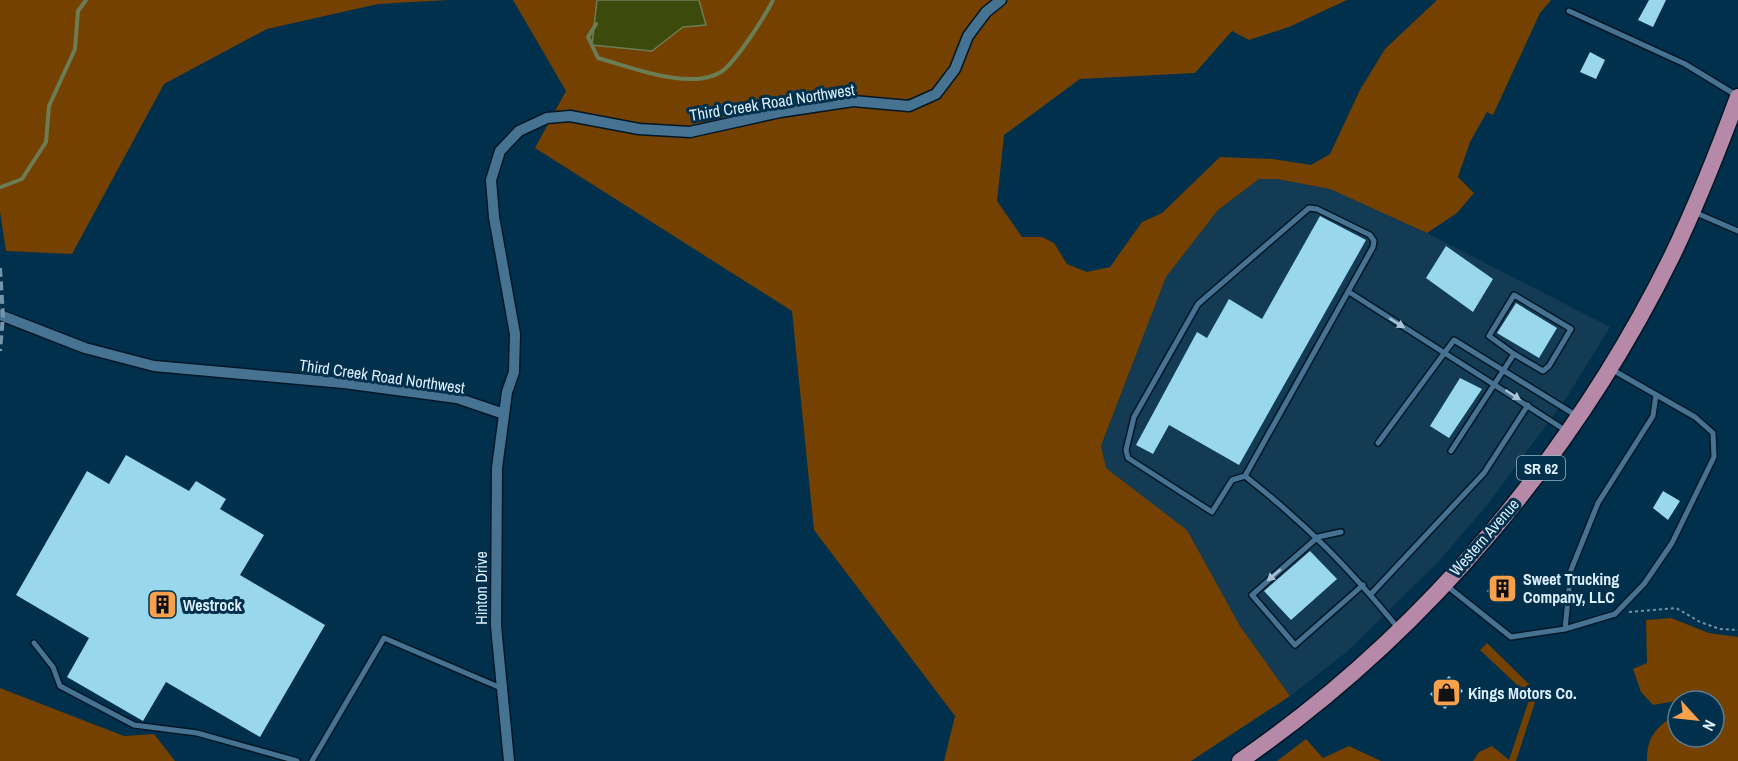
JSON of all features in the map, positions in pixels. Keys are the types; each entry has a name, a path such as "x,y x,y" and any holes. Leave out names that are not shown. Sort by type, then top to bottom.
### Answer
{"main road":[{"name":"Western Avenue","path":"1240,761 1347,677 1399,629 1498,523 1568,432 1642,313 1693,211 1738,97"}],"street":[{"name":"Third Creek Road Northwest","path":"0,315 85,348 154,366 344,383 457,398 504,414 514,372 516,334 510,294 499,254 491,180 500,152 519,130 547,118 570,116 639,129 690,132 780,112 854,101 909,106 936,94 955,69 968,36 986,12 1001,0"},
{"name":"Hinton Drive","path":"504,414 497,468 496,626 509,761"}],"lane":[{"path":"1569,11 1685,64 1738,97"},
{"path":"1309,208 1317,209 1370,235 1374,241 1245,476 1232,480 1212,512 1128,458 1126,450 1134,417 1198,304 1309,208"},
{"path":"1693,211 1738,231"},
{"path":"1348,292 1495,383 1568,432"},
{"path":"1514,295 1571,329 1549,366 1543,371 1514,354 1489,336 1514,295"},
{"path":"1378,443 1454,340 1578,416"},
{"path":"1451,451 1514,354"},
{"path":"1444,583 1511,638 1565,629 1616,614 1644,584 1672,543 1713,457 1713,433 1695,417 1609,368"},
{"path":"1565,629 1571,570 1598,503 1653,416 1656,395"},
{"path":"1371,594 1484,473 1528,405"},
{"path":"1245,476 1318,537 1364,585 1399,629"},
{"path":"1341,532 1318,537 1252,595 1294,645 1364,585"},
{"path":"312,761 384,638 501,688"},
{"path":"34,643 53,667 60,686 112,716 134,725 197,733 297,761"}],"path":[{"path":"1616,614 1676,608 1700,622 1720,629 1738,630"}],"shaded area":[{"path":"0,0 449,0 378,4 267,29 164,84 72,254 6,251 0,212"},
{"path":"513,0 1347,0 1289,27 1249,40 1232,31 1195,73 1080,79 1004,135 997,201 1022,237 1042,237 1054,243 1067,264 1087,272 1110,267 1142,222 1162,213 1220,157 1273,159 1311,165 1330,154 1360,90 1385,49 1437,0 1551,0 1540,13 1493,115 1487,112 1470,142 1458,177 1474,193 1457,213 1427,233 1330,189 1277,179 1259,179 1218,210 1166,277 1101,446 1106,468 1187,530 1240,626 1290,696 1191,761 944,761 955,716 814,530 792,311 535,148 566,91"},
{"path":"597,0 699,0 706,25 683,27 652,51 592,45"},
{"path":"1259,179 1277,179 1330,189 1427,233 1610,327 1567,397 1488,504 1440,560 1348,651 1290,696 1240,626 1187,530 1106,468 1101,447 1166,277 1218,210"},
{"path":"1671,618 1709,633 1738,637 1738,761 1647,761 1651,739 1666,721 1666,749 1726,749 1726,689 1666,689 1666,703 1653,705 1641,692 1633,669 1647,663 1646,620"},
{"path":"1487,643 1538,693 1516,761 1473,761 1479,752 1492,746 1509,760 1530,697 1480,650"},
{"path":"0,688 124,736 154,734 175,761 0,761"},
{"path":"1306,739 1323,758 1349,746 1381,761 1277,761"}],"building":[{"path":"1649,0 1666,0 1653,27 1638,20"},
{"path":"1590,52 1605,60 1596,79 1580,72"},
{"path":"1320,216 1366,240 1239,465 1169,425 1153,454 1136,445 1197,332 1207,338 1229,299 1262,319"},
{"path":"1446,246 1493,279 1473,312 1426,278"},
{"path":"1516,303 1557,328 1539,358 1497,333"},
{"path":"1460,378 1482,389 1449,438 1430,426"},
{"name":"Westrock","path":"126,455 189,491 196,481 226,499 220,509 264,535 240,575 325,625 260,737 166,682 143,721 67,677 89,638 16,595 87,471 109,484"},
{"path":"1663,491 1680,501 1668,520 1653,508"},
{"path":"1310,551 1337,579 1291,620 1264,591"},
{"name":"Sweet Trucking Company, LLC","path":"1503,574 1517,586 1501,603 1487,591"},
{"name":"Kings Motors Co.","path":"1449,676 1463,691 1445,709 1430,694"}],"waterway":[{"path":"1,187 22,179 46,142 49,106 75,49 78,11 86,0"},
{"path":"596,24 588,37 598,58 660,76 693,79 708,77 721,72 734,59 773,0"}],"railway":[{"path":"0,268 3,316 0,351"}],"place":[{"name":"Sweet Trucking Company, LLC","path":"1502,588"},
{"name":"Westrock","path":"162,605"},
{"name":"Kings Motors Co.","path":"1447,693"}]}
